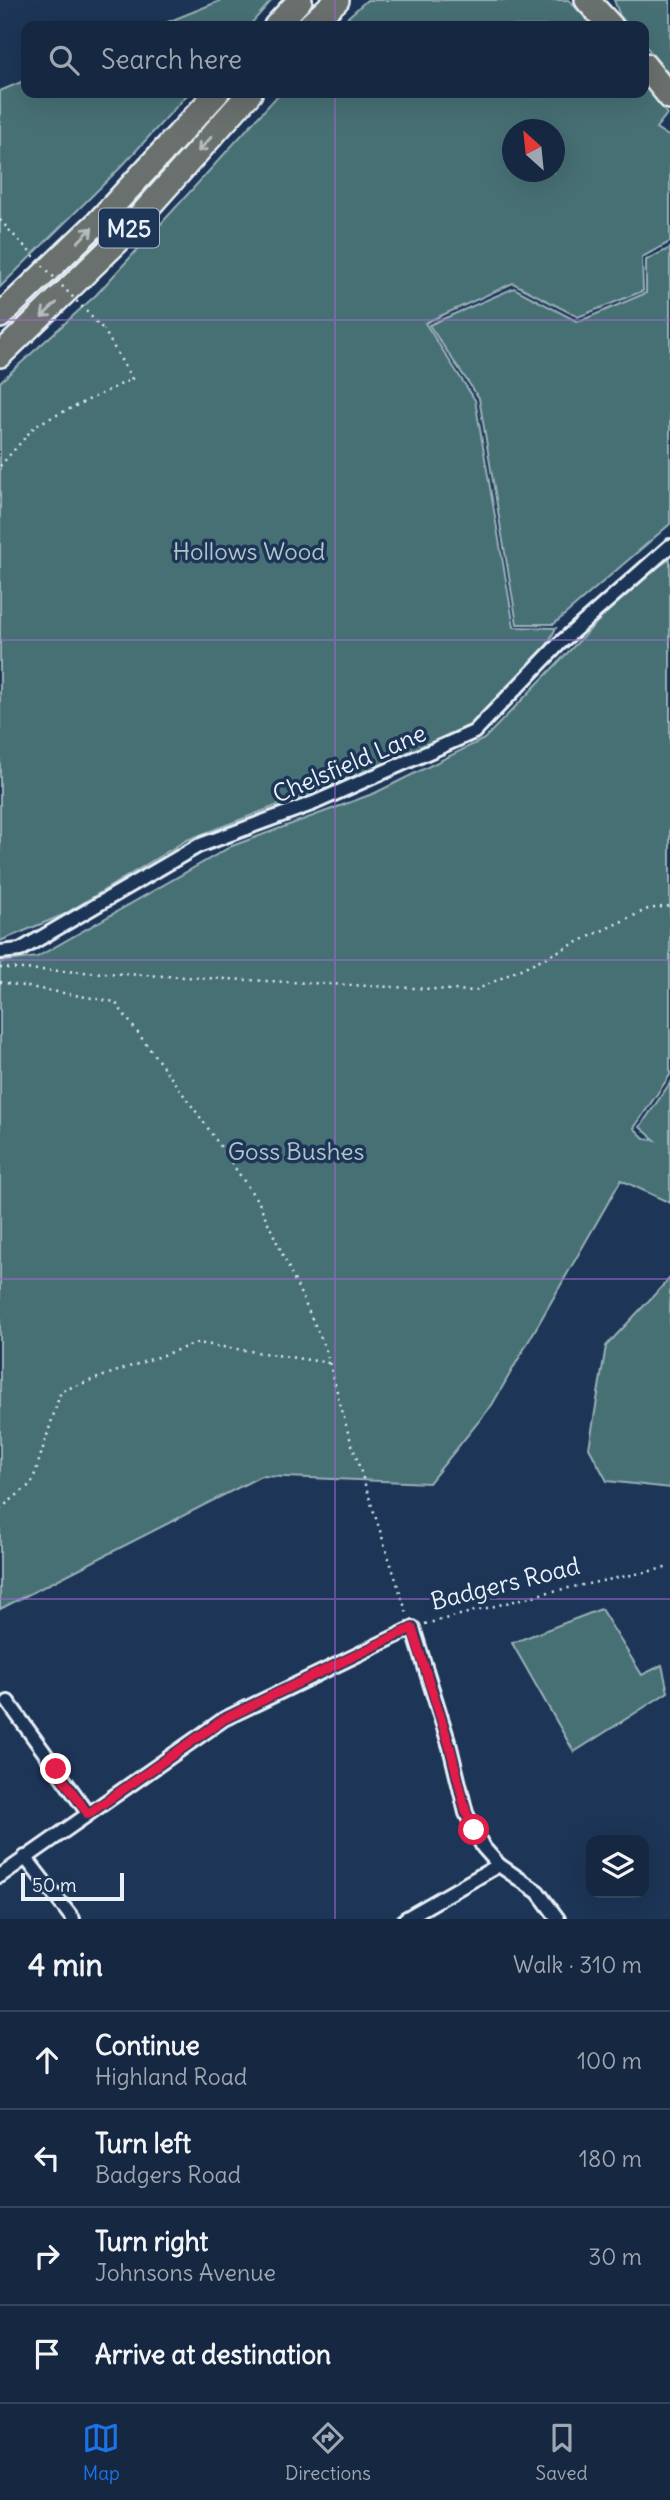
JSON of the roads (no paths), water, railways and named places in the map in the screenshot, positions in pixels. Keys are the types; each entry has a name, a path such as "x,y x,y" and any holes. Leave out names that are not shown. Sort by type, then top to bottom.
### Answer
{"highway":[{"path":"281,21 300,0"},
{"path":"314,21 337,0"},
{"path":"587,0 606,21"},
{"path":"649,71 670,97"},
{"name":"M25","path":"0,316 98,222 212,98"},
{"name":"M25","path":"0,355 117,242 246,98"}],"street":[{"name":"Chelsfield Lane","path":"0,951 20,950 198,846 314,803 474,732 560,643 670,546"},
{"name":"Badgers Road","path":"0,1876 224,1719 412,1628 450,1747 466,1812 483,1847 499,1865"},
{"path":"8,1702 88,1814"},
{"path":"26,1857 73,1919"},
{"path":"405,1919 499,1865 538,1892 558,1919"}],"park label":[{"name":"Hollows Wood","path":"249,551"},
{"name":"Goss Bushes","path":"296,1151"}]}
